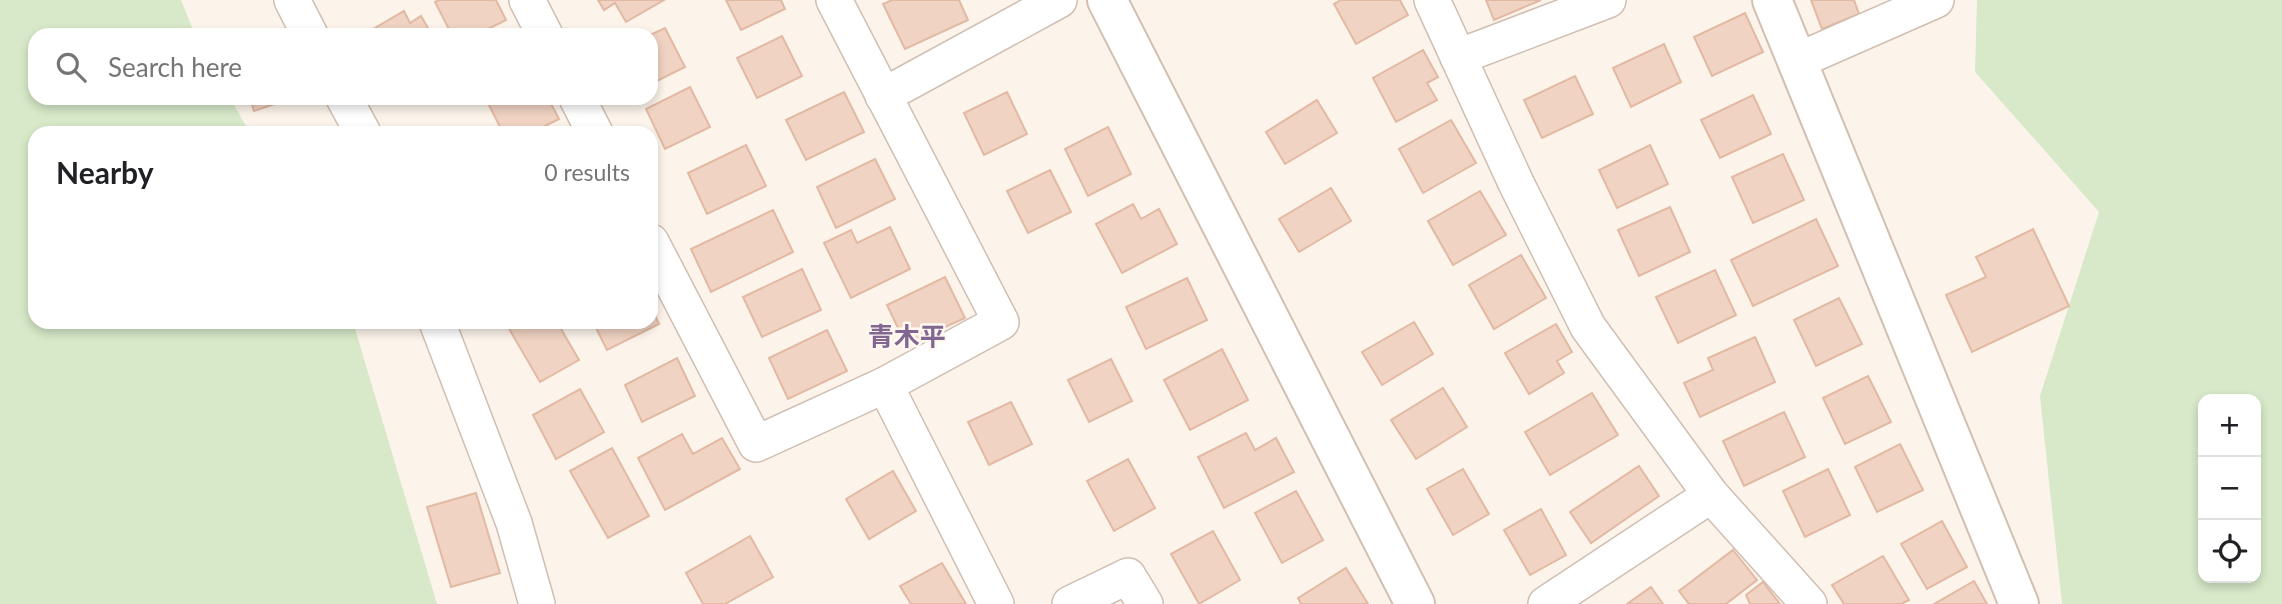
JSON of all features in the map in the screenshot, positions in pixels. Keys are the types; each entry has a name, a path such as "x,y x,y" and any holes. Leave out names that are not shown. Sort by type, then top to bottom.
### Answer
{"street":[{"path":"292,0 306,28"},
{"path":"527,0 541,28"},
{"path":"658,255 756,444 885,385 1001,322 834,0"},
{"path":"883,96 1059,0"},
{"path":"1107,0 1415,604"},
{"path":"1432,0 1588,327 1711,495 1809,604"},
{"path":"1458,57 1608,0"},
{"path":"1773,0 2019,604"},
{"path":"1797,61 1936,0"},
{"path":"348,105 359,126"},
{"path":"581,105 591,126"},
{"path":"440,329 514,523 537,604"},
{"path":"885,385 996,604"},
{"path":"1546,604 1711,495"},
{"path":"1070,604 1128,576 1145,604"}],"green space":[{"path":"0,0 181,0 192,28 28,28 28,105 234,105 246,126 28,126 28,329 355,329 437,604 0,604"},
{"path":"1977,0 2282,0 2282,604 2062,604 2040,396 2099,212 1975,72"}],"building":[{"path":"496,0 506,20 490,28 448,28 435,2"},
{"path":"598,0 664,0 626,22 615,3 604,10"},
{"path":"726,0 781,0 785,9 741,30"},
{"path":"892,0 959,0 968,20 905,49 883,4"},
{"path":"1341,0 1400,0 1408,15 1356,44 1334,4"},
{"path":"1486,0 1541,0 1494,20"},
{"path":"1811,0 1854,0 1859,14 1822,29"},
{"path":"404,11 410,23 421,16 428,28 375,28"},
{"path":"1745,13 1763,52 1712,76 1694,37"},
{"path":"665,28 685,67 658,80 658,31"},
{"path":"782,36 802,76 757,98 737,58"},
{"path":"1664,44 1681,82 1631,107 1613,68"},
{"path":"1423,50 1438,77 1427,83 1437,100 1396,122 1373,78"},
{"path":"1575,76 1593,114 1542,138 1524,100"},
{"path":"690,87 710,127 665,149 658,134 658,126 654,126 646,109"},
{"path":"844,92 864,132 806,160 786,120"},
{"path":"1007,92 1027,134 984,155 964,113"},
{"path":"1753,95 1771,134 1720,158 1701,120"},
{"path":"1317,100 1337,133 1285,164 1266,132"},
{"path":"252,105 272,105 254,111"},
{"path":"489,105 552,105 559,119 545,126 500,126"},
{"path":"1451,120 1476,163 1423,193 1399,149"},
{"path":"1108,127 1131,174 1088,196 1065,149"},
{"path":"746,145 766,186 707,214 688,173"},
{"path":"1650,145 1668,184 1617,208 1599,170"},
{"path":"1783,154 1804,200 1753,223 1732,177"},
{"path":"875,159 895,199 836,228 817,187"},
{"path":"1050,170 1071,212 1028,233 1007,191"},
{"path":"1331,188 1351,221 1299,252 1279,219"},
{"path":"1480,191 1506,235 1453,265 1428,221"},
{"path":"1133,204 1141,219 1159,209 1177,244 1122,273 1096,224"},
{"path":"1670,207 1690,252 1639,276 1618,230"},
{"path":"773,210 793,252 711,292 691,249"},
{"path":"1816,219 1838,266 1753,306 1731,260"},
{"path":"890,227 910,269 851,298 824,243 851,230 857,243"},
{"path":"2033,229 2069,306 1972,352 1946,295 1986,277 1976,257"},
{"path":"1521,255 1546,298 1494,329 1469,285"},
{"path":"802,269 821,310 762,337 743,297"},
{"path":"1715,270 1736,315 1678,343 1656,297"},
{"path":"945,277 965,318 906,345 887,305"},
{"path":"1187,278 1207,320 1146,349 1126,307"},
{"path":"1839,298 1862,344 1816,366 1794,320"},
{"path":"1414,322 1433,354 1382,385 1362,352"},
{"path":"1556,324 1572,352 1557,361 1564,373 1529,394 1505,353"},
{"path":"509,329 561,329 579,360 540,382"},
{"path":"596,329 649,329 607,350"},
{"path":"827,330 847,371 788,399 769,358"},
{"path":"1755,337 1775,382 1700,417 1684,383 1713,370 1708,358"},
{"path":"1222,349 1248,400 1190,430 1164,380"},
{"path":"677,358 695,396 642,422 625,385"},
{"path":"1111,359 1132,401 1089,422 1068,380"},
{"path":"1868,376 1891,422 1845,444 1823,398"},
{"path":"1443,388 1467,427 1416,459 1391,420"},
{"path":"580,389 604,432 556,459 533,415"},
{"path":"1592,393 1618,435 1550,475 1525,432"},
{"path":"1011,402 1032,444 989,465 968,422"},
{"path":"1784,412 1805,457 1744,486 1723,441"},
{"path":"1246,433 1255,450 1276,438 1294,472 1224,508 1198,457"},
{"path":"682,434 693,454 722,438 740,469 665,510 638,458"},
{"path":"1900,444 1923,490 1877,512 1855,467"},
{"path":"612,448 649,516 608,538 570,471"},
{"path":"1128,459 1155,508 1114,531 1087,481"},
{"path":"1639,466 1659,496 1591,543 1570,512"},
{"path":"1463,469 1489,514 1453,535 1427,489"},
{"path":"1828,469 1850,515 1805,537 1783,491"},
{"path":"893,471 916,511 869,539 846,499"},
{"path":"1296,491 1323,540 1282,563 1255,513"},
{"path":"476,493 500,573 451,587 427,507"},
{"path":"1541,509 1566,555 1530,575 1504,530"},
{"path":"1942,521 1967,567 1927,589 1901,544"},
{"path":"1213,531 1240,580 1199,604 1171,554"},
{"path":"750,536 773,577 725,604 703,604 686,573"},
{"path":"1733,550 1757,580 1726,604 1689,604 1679,591"},
{"path":"1883,556 1909,600 1901,604 1844,604 1832,585"},
{"path":"942,563 966,604 911,604 900,586"},
{"path":"1346,568 1368,604 1301,604 1298,598"},
{"path":"1974,581 1987,604 1934,604"},
{"path":"1763,582 1780,604 1750,604 1746,595"},
{"path":"1651,587 1663,604 1627,604"}],"district":[{"name":"青木平","path":"907,337"}]}
